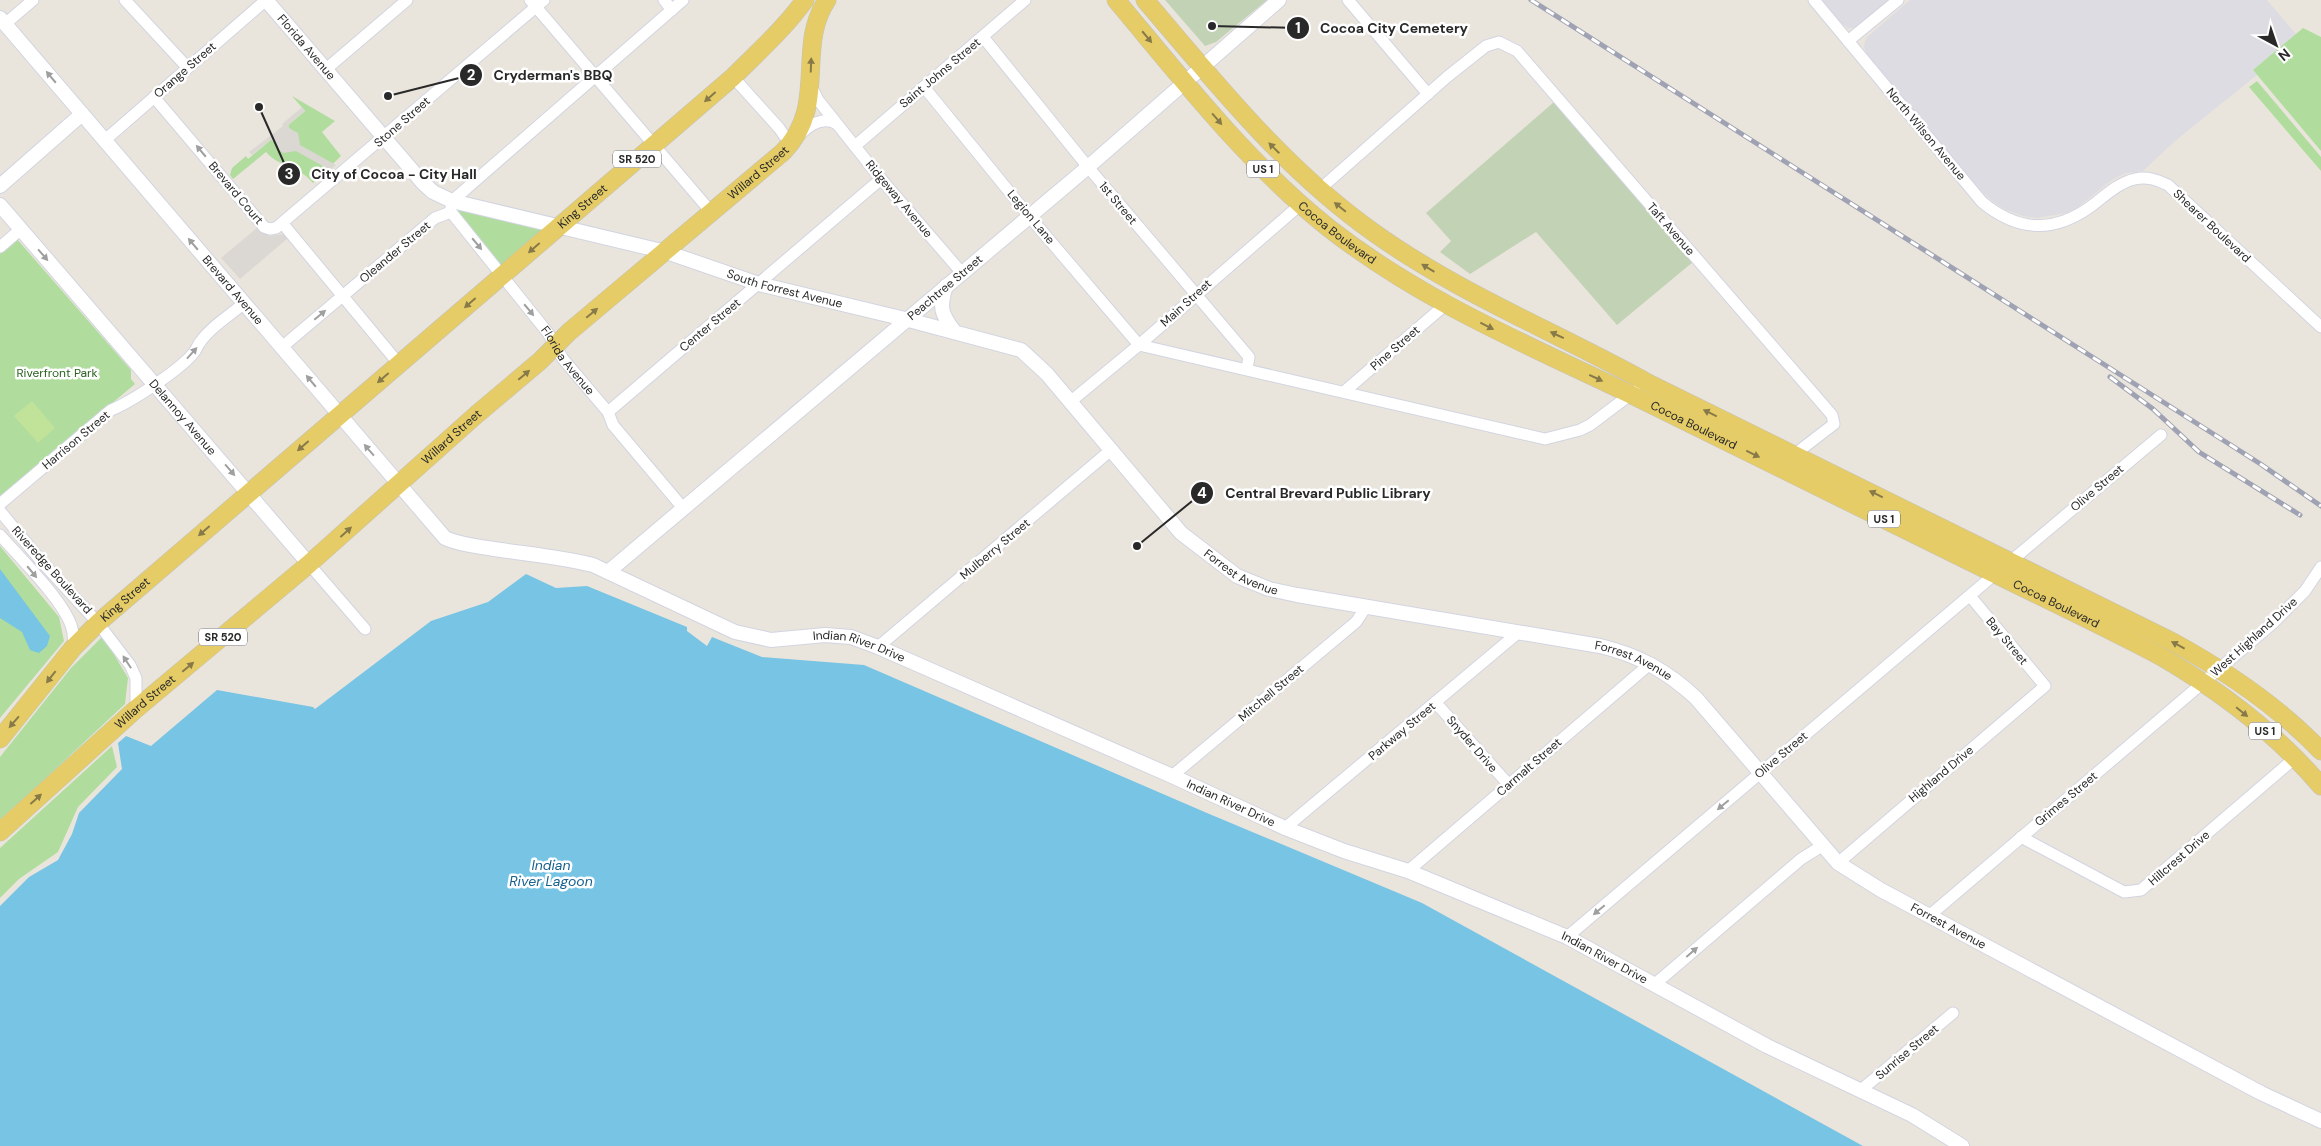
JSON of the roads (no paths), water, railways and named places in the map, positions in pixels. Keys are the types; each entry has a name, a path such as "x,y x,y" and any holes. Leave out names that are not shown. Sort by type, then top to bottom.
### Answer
{"main road":[{"name":"King Street","path":"399,364 733,77 771,40 805,0"},
{"name":"Willard Street","path":"0,832 136,709 310,564 556,345 712,213 790,144 800,128 808,107 811,86 813,32 820,10 826,0"},
{"name":"Cocoa Boulevard","path":"1116,0 1247,152 1301,204 1337,234 1413,286 1445,305 2147,649 2203,682 2251,719 2295,758 2321,786"},
{"name":"Cocoa Boulevard","path":"1145,0 1257,131 1319,190 1377,235 1462,288 1502,309 2179,645 2220,669 2269,704 2321,752"},
{"path":"1413,286 1438,290 1462,288"},
{"path":"1445,305 1468,302 1502,309"},
{"name":"SR 520","path":"339,415 399,364"},
{"name":"King Street","path":"0,739 73,648 98,623 339,415"},
{"path":"1877,516 1909,524 1991,564 2002,565 2011,561"},
{"path":"1995,574 2003,572 2016,574 2084,606 2109,610"}],"street":[{"path":"3,21 33,0"},
{"name":"Florida Avenue","path":"266,0 423,184 451,207 495,265 501,276 556,345 563,359 608,412 613,426 683,508"},
{"name":"Orange Street","path":"105,140 266,0"},
{"path":"325,70 407,0"},
{"path":"664,0 672,10"},
{"name":"Oleander Street","path":"282,347 435,218 451,207 594,76 683,0"},
{"name":"Saint Johns Street","path":"854,146 1026,0"},
{"name":"Peachtree Street","path":"608,572 905,319 1088,167 1279,0"},
{"path":"1319,190 1428,94 1348,0"},
{"name":"North Wilson Avenue","path":"1814,0 1982,202 2010,221 2023,225 2050,224 2063,221"},
{"path":"1848,40 1898,0"},
{"path":"127,2 187,67"},
{"path":"537,2 594,76 712,213"},
{"name":"Stone Street","path":"283,224 537,2"},
{"name":"Brevard Avenue","path":"3,21 445,538 474,546"},
{"name":"1st Street","path":"983,37 1088,167 1249,357 1247,369"},
{"name":"Taft Avenue","path":"1428,94 1486,46 1499,42 1516,51 1832,415 1834,424 1795,454"},
{"path":"733,77 779,128 790,144 802,132 814,124 824,121 832,121 837,124"},
{"name":"Ridgeway Avenue","path":"811,86 818,100 854,146 962,273"},
{"name":"Legion Lane","path":"924,87 1029,216 1139,345"},
{"name":"Brevard Court","path":"154,97 264,226 270,229 283,224 399,364"},
{"path":"0,186 82,114"},
{"name":"Shearer Boulevard","path":"2063,221 2075,217 2116,187 2135,179 2152,178 2168,185 2321,327"},
{"name":"Center Street","path":"608,412 881,179"},
{"name":"Main Street","path":"1070,402 1139,345 1301,204"},
{"name":"Delannoy Avenue","path":"0,205 365,629"},
{"name":"South Forrest Avenue","path":"451,207 559,226 666,252 759,284 905,319"},
{"path":"0,247 21,229"},
{"path":"946,286 940,302 944,318 954,332"},
{"name":"Harrison Street","path":"0,504 111,410 126,404 155,384 195,352 201,340 244,303"},
{"name":"Pine Street","path":"1345,391 1445,305"},
{"name":"Forrest Avenue","path":"905,319 1021,350 1040,366 1181,532 1236,576 1269,589 1608,648 1651,663 1675,679 1696,698 1838,863 1881,890 1929,916 2252,1088 2321,1121"},
{"path":"1139,345 1545,438 1580,430 1599,419 1630,394 1648,383"},
{"name":"Olive Street","path":"2011,561 2161,435"},
{"name":"Mulberry Street","path":"878,647 1112,450"},
{"name":"Riveredge Boulevard","path":"0,511 42,562 98,623 130,665 136,678 136,709"},
{"name":"Riveredge Boulevard","path":"0,535 60,604 71,625 74,636 73,648"},
{"name":"Indian River Drive","path":"474,546 574,560 608,572 735,632 770,640 825,635 851,637 878,647 1172,776 1285,828 1344,851 1408,871 1567,937 1767,1046 1912,1115 1962,1146"},
{"name":"West Highland Drive","path":"2203,682 2220,669 2299,597 2321,566"},
{"name":"Olive Street","path":"1567,937 1995,574"},
{"name":"Bay Street","path":"1970,596 2045,686"},
{"name":"Mitchell Street","path":"1172,776 1356,622 1366,607"},
{"name":"Parkway Street","path":"1285,828 1519,632"},
{"name":"Carmalt Street","path":"1408,871 1651,663"},
{"name":"Grimes Street","path":"1929,916 2203,682"},
{"name":"Highland Drive","path":"1838,863 2045,686"},
{"name":"Snyder Drive","path":"1436,703 1509,785"},
{"name":"Hillcrest Drive","path":"2022,837 2124,892 2141,890 2295,758"},
{"path":"1655,984 1802,859 1822,846"},
{"name":"Sunrise Street","path":"1861,1090 1953,1013"}],"water":[{"path":"0,569 50,636 47,646 39,653 30,650 22,632 0,618"},
{"name":"Indian River Lagoon","path":"526,574 556,588 587,586 687,627 687,631 707,646 712,637 762,657 864,665 1207,813 1422,903 1863,1146 0,1146 0,906 29,877 58,860 72,834 79,813 122,769 118,743 126,736 151,746 217,690 313,707 315,709 431,621 488,602"}],"railway":[{"path":"1531,0 2259,463 2321,506"},
{"path":"2110,377 2153,409 2199,452 2300,515"}],"place":[{"name":"Cocoa City Cemetery","path":"1212,26"},
{"name":"Cryderman's BBQ","path":"388,96"},
{"name":"City of Cocoa - City Hall","path":"259,107"},
{"name":"Central Brevard Public Library","path":"1137,546"}],"park label":[{"name":"Riverfront Park","path":"57,373"}]}
